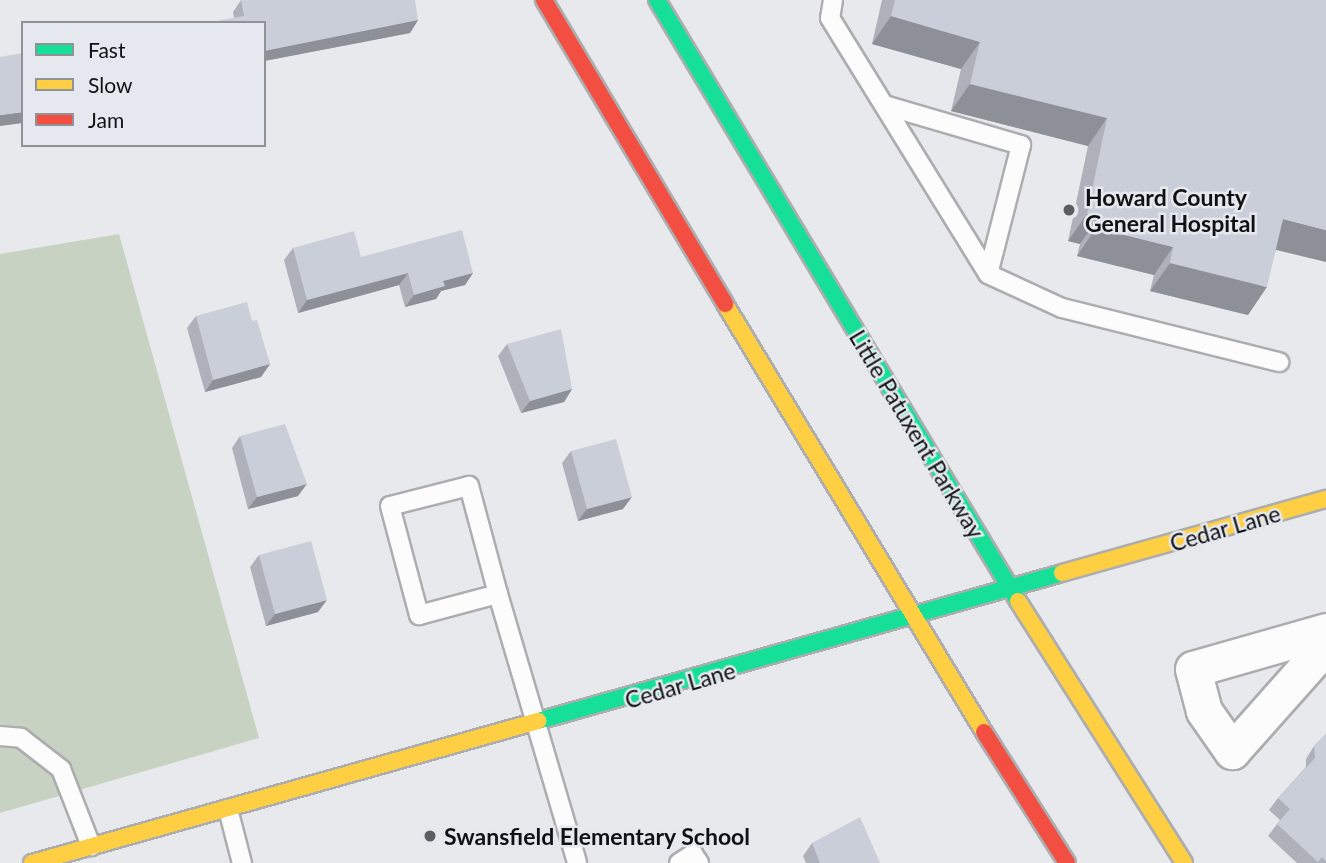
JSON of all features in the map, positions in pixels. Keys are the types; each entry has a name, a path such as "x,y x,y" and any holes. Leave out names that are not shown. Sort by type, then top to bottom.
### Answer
{"main road":[{"path":"544,0 913,619 1068,863"},
{"name":"Little Patuxent Parkway","path":"657,0 1011,590 1184,863"},
{"name":"Cedar Lane","path":"32,863 533,727 1326,499"}],"street":[{"path":"1326,631 1193,669 1204,711 1232,751 1326,645"}],"lane":[{"path":"832,0 830,18 988,274 1062,309 1279,362"},
{"path":"884,105 1021,145 988,274"},
{"path":"498,594 419,615 390,506 469,486 498,594 533,727 577,863"},
{"path":"0,736 21,738 61,769 92,846"},
{"path":"228,809 242,863"},
{"path":"679,863 693,854 699,863"}],"green space":[{"path":"119,234 259,738 0,813 0,254"}],"building":[{"path":"241,0 415,0 418,20 266,51 266,21 216,21 244,16"},
{"path":"895,0 1326,0 1326,230 1283,219 1267,287 1170,263 1173,247 1096,228 1099,217 1087,214 1107,118 970,84 980,42 891,16"},
{"path":"21,53 21,112 0,115 0,57"},
{"path":"462,230 473,273 443,281 445,286 414,295 408,273 307,300 293,248 354,231 361,257"},
{"path":"247,302 252,321 257,320 270,364 213,380 196,316"},
{"path":"561,329 572,389 530,401 507,344"},
{"path":"285,424 307,484 257,497 240,436"},
{"path":"616,439 632,497 587,509 571,451"},
{"path":"311,541 327,600 275,614 259,555"},
{"path":"1326,734 1326,861 1322,857 1318,862 1277,824 1290,809 1278,798 1315,758 1314,746"},
{"path":"860,817 880,863 820,863 812,843"}],"traffic: fast":[{"path":"657,0 1018,601"},
{"path":"538,721 1062,573"}],"traffic: slow":[{"path":"725,304 984,732"},
{"path":"1062,573 1326,499"},
{"path":"1018,601 1184,863"},
{"path":"32,863 538,721"}],"traffic: jam":[{"path":"544,0 725,304"},
{"path":"984,732 1067,863"}],"place":[{"name":"Howard County General Hospital","path":"1069,210"},
{"name":"Swansfield Elementary School","path":"430,836"}]}
